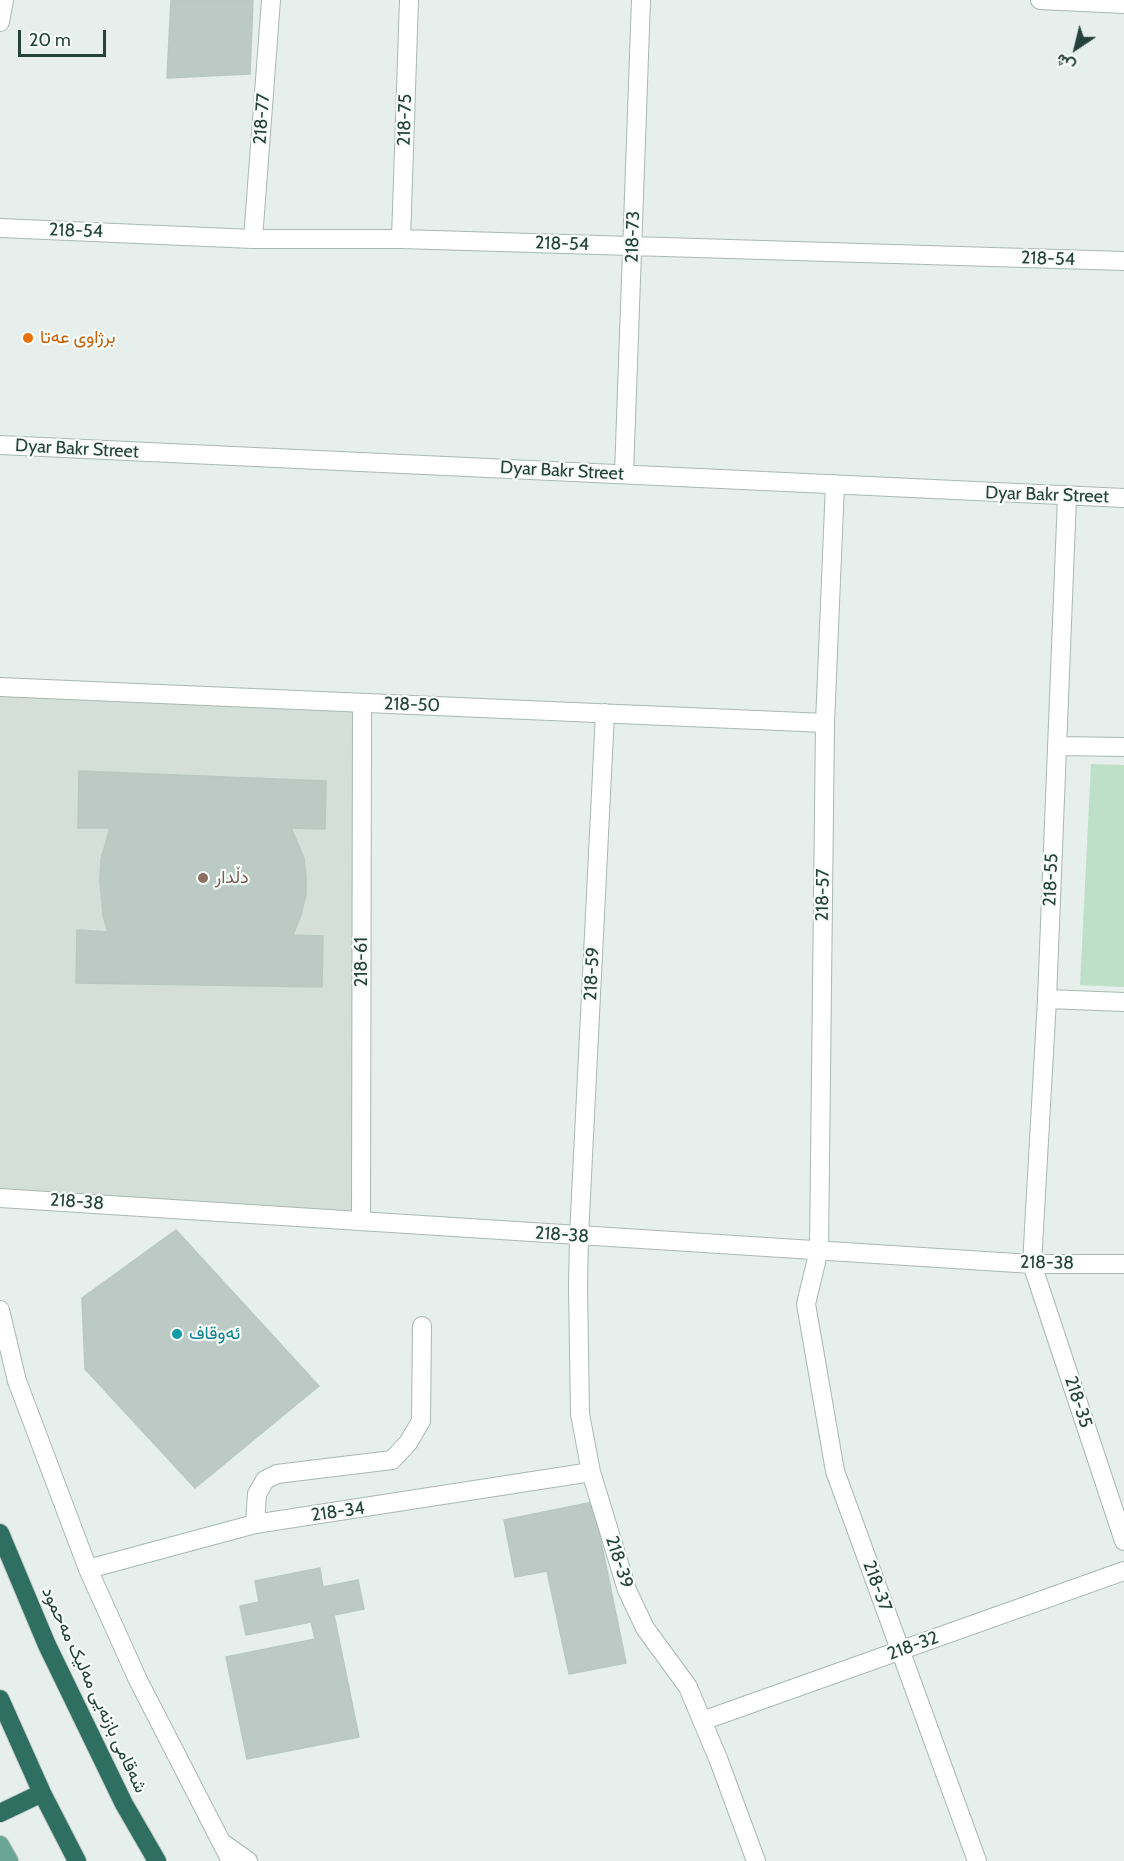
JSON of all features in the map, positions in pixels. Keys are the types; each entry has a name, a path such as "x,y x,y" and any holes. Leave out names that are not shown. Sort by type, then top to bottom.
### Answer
{"highway":[{"name":"شەقامی بازنەیی مەلیک مەحمود","path":"0,1533 47,1645 124,1804 157,1861"},
{"path":"0,1699 42,1793 77,1861"},
{"path":"0,1813 42,1793"}],"main road":[{"path":"0,1845 9,1861"}],"street":[{"path":"0,22 4,0"},
{"name":"218-77","path":"253,239 271,0"},
{"name":"218-75","path":"401,239 409,0"},
{"name":"218-73","path":"624,474 641,0"},
{"path":"1040,0 1124,4"},
{"name":"218-54","path":"0,228 253,239 401,239 1124,261"},
{"name":"Dyar Bakr Street","path":"0,445 1124,498"},
{"name":"218-57","path":"806,1304 819,1250 825,723 835,484"},
{"name":"218-55","path":"1032,1264 1047,999 1067,497"},
{"name":"218-50","path":"0,687 825,723"},
{"name":"218-61","path":"361,1221 362,703"},
{"name":"218-59","path":"579,1236 605,713"},
{"path":"1057,746 1124,747"},
{"path":"1047,999 1124,1002"},
{"name":"218-38","path":"0,1198 1032,1264 1124,1264"},
{"name":"218-39","path":"579,1236 580,1414 591,1472 627,1590 645,1628 688,1687 756,1861"},
{"name":"218-35","path":"1032,1264 1124,1541"},
{"name":"218-37","path":"806,1304 835,1471 976,1861"},
{"path":"0,1310 17,1381 88,1569 138,1680 231,1861"},
{"path":"255,1524 257,1494 265,1480 277,1474 392,1460 408,1443 422,1421 422,1326"},
{"name":"218-34","path":"88,1569 255,1524 591,1472"},
{"name":"218-32","path":"702,1721 1124,1571"},
{"path":"220,1841 248,1861"}],"shaded area":[{"path":"0,687 362,703 361,1221 0,1198"}],"green space":[{"path":"1091,764 1124,765 1124,987 1080,985"}],"building":[{"path":"171,0 253,0 250,74 167,78"},
{"name":"دڵدار","path":"79,771 326,781 325,829 291,828 304,858 306,876 306,894 293,935 323,936 322,987 76,983 77,930 108,932 103,915 100,881 101,859 110,828 78,828"},
{"name":"ئەوقاف","path":"176,1230 319,1386 195,1488 85,1369 82,1298"},
{"path":"593,1502 626,1663 569,1674 547,1571 515,1577 504,1520"},
{"path":"320,1568 323,1587 358,1580 364,1609 334,1615 359,1737 247,1759 226,1657 315,1639 311,1622 246,1635 240,1606 259,1602 255,1581"}],"place":[{"name":"برژاوی عەتا","path":"28,338"},
{"name":"دڵدار","path":"203,878"},
{"name":"ئەوقاف","path":"177,1334"}]}
